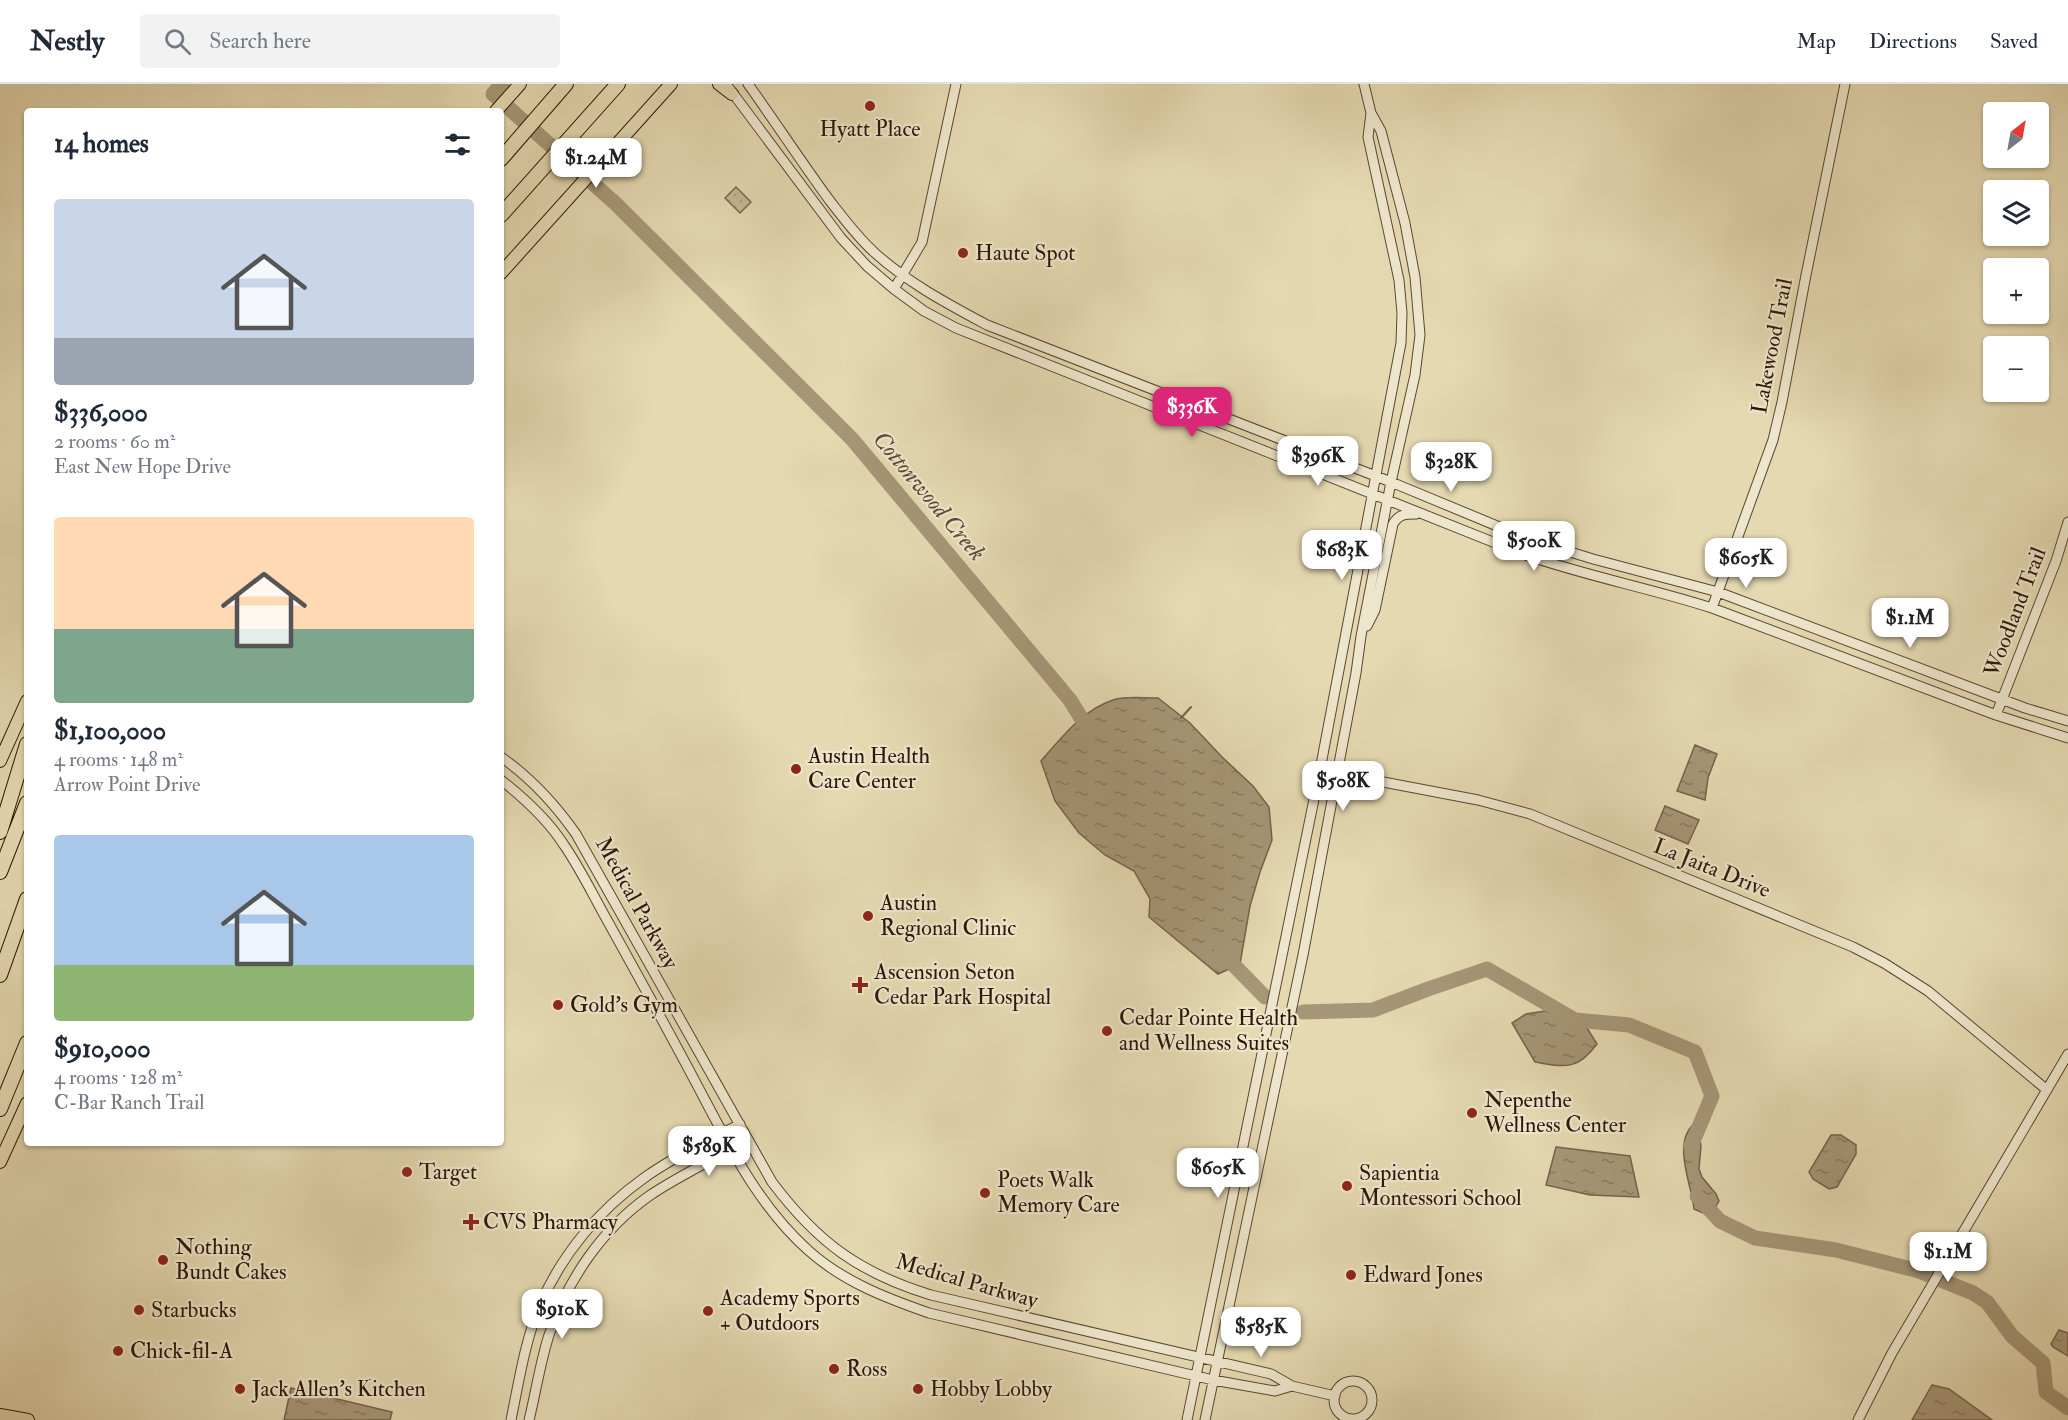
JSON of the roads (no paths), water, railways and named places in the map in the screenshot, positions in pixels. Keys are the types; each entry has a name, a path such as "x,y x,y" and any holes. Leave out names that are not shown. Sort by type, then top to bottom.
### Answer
{"highway":[{"path":"504,156 566,84"},
{"path":"504,212 618,84"},
{"path":"0,832 24,754"},
{"path":"0,872 24,811"},
{"path":"0,975 24,907"},
{"path":"0,1109 24,1050"}],"main road":[{"path":"499,108 520,84"},
{"path":"504,270 671,84"},
{"path":"719,84 729,89"},
{"path":"0,761 24,708"},
{"path":"0,1162 24,1110"},
{"path":"0,1414 28,1420"}],"street":[{"path":"748,84 806,169 874,253 903,275 987,325 1391,482 1531,540 1718,592 2068,722"},
{"path":"894,289 922,242 956,84"},
{"path":"1205,1420 1303,955 1361,636 1391,482 1415,375 1420,335 1415,277 1405,223 1381,131 1371,113 1364,84"},
{"name":"Lakewood Trail","path":"1712,608 1773,440 1845,84"},
{"path":"729,89 841,238 867,266 924,311 956,328 1420,514 1561,567 1671,595 1712,608 1996,715 2068,738"},
{"path":"1187,1420 1320,770 1401,343 1402,313 1399,280 1368,137 1371,113"},
{"path":"1399,280 1415,277"},
{"path":"1122,395 1134,382"},
{"path":"1361,636 1375,610 1392,524 1397,517 1403,514 1420,514"},
{"name":"Woodland Trail","path":"1996,715 2056,561 2068,522"},
{"name":"Medical Parkway","path":"504,759 531,781 563,815 588,853 772,1182 811,1228 845,1257 887,1280 931,1295 1271,1374 1292,1386 1335,1396"},
{"name":"La Jaita Drive","path":"1320,770 1478,800 1530,814 1853,947 1884,963 1928,991 2047,1090"},
{"name":"Medical Parkway","path":"504,783 529,804 563,843 731,1150 761,1200 810,1252 828,1266 844,1277 889,1299 929,1313 1213,1380 1275,1391 1292,1386"},
{"path":"598,904 612,898"},
{"path":"1858,1420 1892,1353 2068,1054"},
{"path":"511,1420 533,1324 550,1284 578,1240 615,1201 645,1177 740,1124"},
{"path":"530,1420 548,1337 566,1294 594,1250 617,1223 635,1207 668,1184 748,1140"},
{"path":"550,1284 566,1294"},
{"path":"963,1321 968,1304"},
{"path":"1357,1382 1370,1391 1371,1407 1365,1415 1354,1419 1349,1418 1339,1412 1335,1396 1346,1383 1357,1382"}],"water":[{"path":"1121,698 1158,698 1190,723 1253,786 1269,807 1272,840 1250,906 1240,964 1218,974 1149,917 1150,899 1134,871 1105,855 1079,833 1055,801 1041,761 1074,724 1093,709"},
{"path":"1695,745 1717,754 1708,778 1705,800 1677,791"},
{"path":"1665,806 1699,820 1688,844 1655,830"},
{"path":"1545,1011 1559,1017 1582,1020 1597,1044 1577,1063 1563,1066 1535,1062 1512,1023 1526,1014"},
{"path":"1697,1122 1701,1146 1699,1169 1719,1201 1715,1208 1703,1213 1694,1209 1684,1151 1685,1139 1689,1130"},
{"path":"1831,1135 1841,1135 1856,1145 1856,1154 1837,1187 1829,1189 1813,1179 1809,1172"},
{"path":"1556,1147 1630,1156 1639,1197 1590,1195 1546,1185"},
{"path":"2059,1330 2068,1333 2068,1356 2051,1344"},
{"path":"1932,1385 1949,1389 1992,1420 1912,1420"},
{"path":"291,1388 392,1412 390,1420 284,1420"}],"waterway":[{"name":"Cottonwood Creek","path":"502,84 493,94 616,204 852,439 1070,700 1091,734"},
{"path":"1181,718 1191,707"},
{"name":"Cottonwood Creek","path":"1221,952 1265,997"},
{"name":"Cottonwood Creek","path":"1303,1012 1373,1010 1487,969 1575,1020 1629,1025 1695,1052 1712,1096 1691,1146"},
{"name":"Cottonwood Creek","path":"1697,1196 1720,1221 1755,1238 1836,1250 1919,1271 1973,1293 1987,1302 2012,1336 2043,1363 2046,1392 2068,1408"}],"place":[{"name":"Hyatt Place","path":"870,106"},
{"name":"Haute Spot","path":"963,253"},
{"name":"Austin Health Care Center","path":"796,769"},
{"name":"Austin Regional Clinic","path":"868,916"},
{"name":"Ascension Seton Cedar Park Hospital","path":"860,985"},
{"name":"Gold's Gym","path":"558,1005"},
{"name":"Cedar Pointe Health and Wellness Suites","path":"1107,1031"},
{"name":"Nepenthe Wellness Center","path":"1472,1113"},
{"name":"Target","path":"407,1172"},
{"name":"Sapientia Montessori School","path":"1347,1186"},
{"name":"Poets Walk Memory Care","path":"985,1193"},
{"name":"CVS Pharmacy","path":"471,1222"},
{"name":"Nothing Bundt Cakes","path":"163,1260"},
{"name":"Edward Jones","path":"1351,1275"},
{"name":"Starbucks","path":"139,1310"},
{"name":"Academy Sports + Outdoors","path":"708,1311"},
{"name":"Chick-fil-A","path":"118,1351"},
{"name":"Ross","path":"834,1369"},
{"name":"Jack Allen's Kitchen","path":"240,1389"},
{"name":"Hobby Lobby","path":"918,1389"}]}
